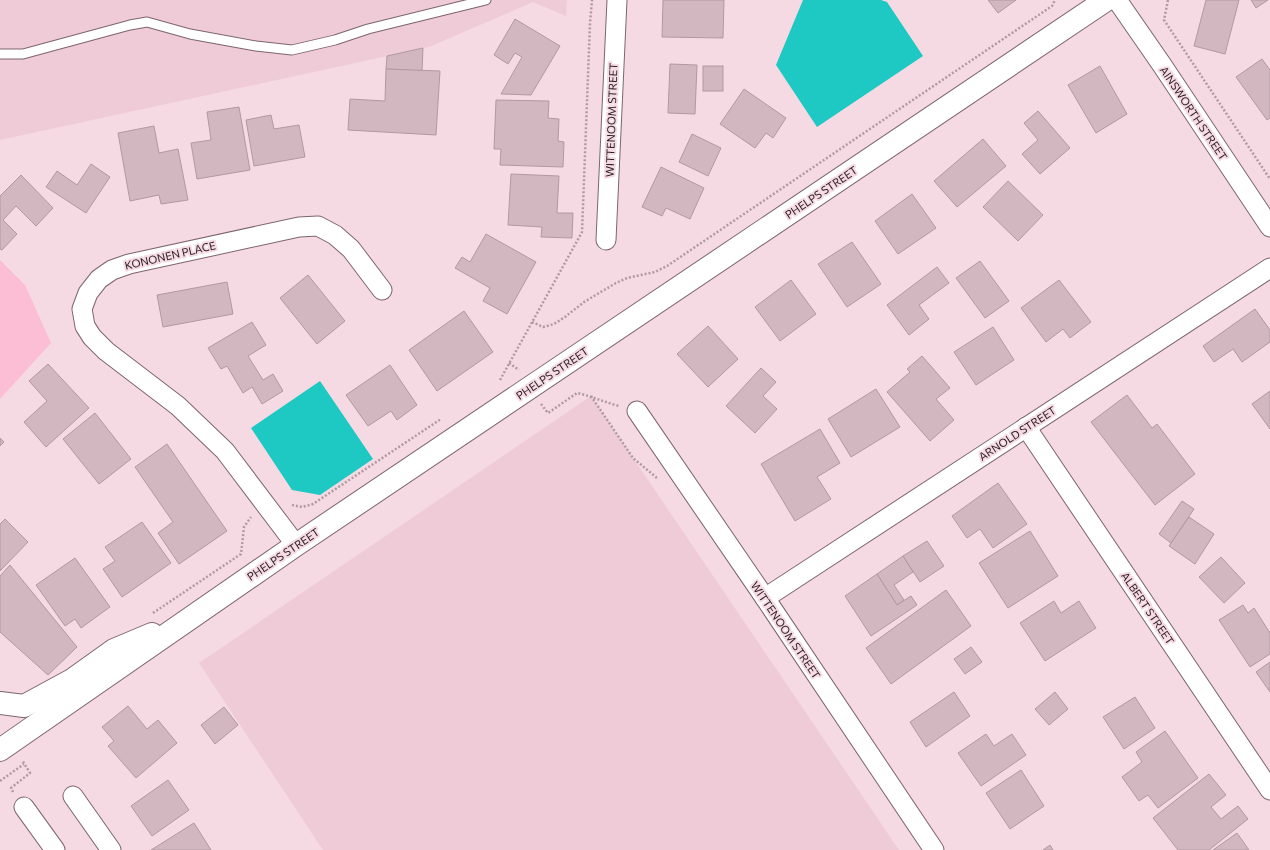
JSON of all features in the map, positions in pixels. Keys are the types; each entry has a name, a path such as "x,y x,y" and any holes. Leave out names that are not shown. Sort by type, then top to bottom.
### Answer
{"main road":[{"name":"PHELPS STREET","path":"0,750 296,545 1106,0"},
{"path":"0,703 24,706 72,680 114,650 185,622"}],"street":[{"name":"WITTENOOM STREET","path":"606,240 616,0"},
{"name":"AINSWORTH STREET","path":"1117,0 1270,227"},
{"name":"KONONEN PLACE","path":"296,545 225,451 178,406 106,351 92,338 85,326 82,309 88,293 99,279 112,270 129,264 299,227 318,226 335,235 350,249 382,290"},
{"name":"ARNOLD STREET","path":"765,598 1270,268"},
{"name":"WITTENOOM STREET","path":"637,411 765,598 934,850"},
{"name":"ALBERT STREET","path":"1026,427 1270,790"},
{"path":"74,796 111,850"},
{"path":"24,807 55,850"}],"lane":[{"path":"0,54 23,54 130,25 147,22 197,35 256,46 292,50 335,40 368,29 486,0"}],"path":[{"path":"494,384 500,380 582,232 592,0"},
{"path":"532,322 543,327 554,324 584,302 616,283 627,278 655,272 667,266 1052,6 1055,0"},
{"path":"1168,0 1164,20 1270,180"},
{"path":"509,364 518,368"},
{"path":"543,406 548,413 577,393 637,411"},
{"path":"291,505 302,507 313,504 442,418"},
{"path":"11,788 30,773 21,758"},
{"path":"0,781 24,764"}],"shaded area":[{"path":"0,0 567,0 566,16 533,2 429,47 0,140"},
{"path":"0,260 25,285 51,343 0,399"},
{"path":"591,396 899,850 323,850 199,663"}],"water":[{"path":"803,0 881,0 887,2 923,56 817,127 776,65"},
{"path":"320,381 373,459 320,495 292,490 251,428"}],"building":[{"path":"663,0 724,0 723,38 662,37"},
{"path":"988,0 1016,0 998,13"},
{"path":"1206,0 1239,0 1225,54 1194,46"},
{"path":"1251,0 1268,0 1256,8"},
{"path":"515,19 560,46 531,95 501,94 522,57 515,53 508,64 494,55"},
{"path":"423,48 422,71 386,69 387,56"},
{"path":"1262,59 1270,70 1270,118 1267,120 1236,77"},
{"path":"670,64 697,65 695,114 668,113"},
{"path":"703,66 723,66 723,91 703,91"},
{"path":"1100,66 1127,114 1096,133 1068,85"},
{"path":"386,69 440,71 436,135 348,130 350,99 385,101"},
{"path":"744,89 786,118 773,138 766,133 755,148 720,124"},
{"path":"496,100 549,101 548,118 559,119 558,141 564,142 563,167 500,165 501,149 494,149"},
{"path":"239,107 250,170 197,179 191,143 211,140 207,112"},
{"path":"1038,111 1070,148 1040,174 1022,154 1038,140 1024,123"},
{"path":"271,115 274,129 299,125 305,157 254,166 246,120"},
{"path":"154,126 159,153 178,149 188,200 161,204 159,195 130,201 118,133"},
{"path":"692,134 721,148 708,176 679,162"},
{"path":"983,139 1006,166 957,207 934,181"},
{"path":"91,164 110,177 86,213 46,187 57,171 77,185"},
{"path":"661,167 704,188 690,219 666,208 662,216 642,207"},
{"path":"511,174 559,176 557,213 573,213 572,238 541,237 542,227 508,225"},
{"path":"21,175 53,208 36,226 16,206 3,220 17,234 2,250 0,249 0,196"},
{"path":"1008,181 1043,215 1018,241 983,207"},
{"path":"912,194 936,228 898,254 875,221"},
{"path":"486,234 536,262 507,314 483,301 490,288 455,268 462,257 470,262"},
{"path":"852,242 881,284 847,307 818,264"},
{"path":"980,261 1009,301 985,318 956,278"},
{"path":"937,267 949,283 919,305 929,319 909,335 887,305"},
{"path":"308,275 345,321 317,344 280,298"},
{"path":"791,280 816,314 780,341 755,307"},
{"path":"1059,280 1091,322 1070,338 1063,329 1046,342 1021,308"},
{"path":"227,282 233,314 163,327 157,295"},
{"path":"1255,309 1270,330 1270,342 1242,362 1233,349 1214,362 1203,346"},
{"path":"464,311 493,352 437,391 409,350"},
{"path":"252,322 266,345 248,356 263,380 273,374 283,391 262,404 252,387 243,393 227,366 221,369 208,348"},
{"path":"708,326 738,359 708,387 677,354"},
{"path":"993,327 1014,360 976,385 954,352"},
{"path":"922,356 950,388 936,399 954,420 930,441 887,392 910,372 907,369"},
{"path":"48,364 89,408 46,447 24,422 47,401 29,381"},
{"path":"390,365 417,405 397,420 391,411 368,426 346,395"},
{"path":"761,368 776,382 763,396 777,409 755,433 726,406"},
{"path":"876,389 900,427 851,457 828,419"},
{"path":"1270,391 1270,429 1252,404"},
{"path":"1127,395 1152,428 1157,424 1195,474 1155,505 1091,422"},
{"path":"95,413 131,459 99,484 63,439"},
{"path":"820,429 840,463 817,477 831,499 795,521 761,464"},
{"path":"0,438 4,442 0,446"},
{"path":"167,444 227,531 179,564 158,533 173,522 135,467"},
{"path":"998,483 1027,524 993,548 980,529 967,538 952,516"},
{"path":"1182,501 1194,509 1171,543 1159,534"},
{"path":"1189,517 1214,534 1195,564 1169,546"},
{"path":"5,519 28,542 0,571 0,524"},
{"path":"142,522 171,563 122,597 103,569 115,561 105,547"},
{"path":"1030,531 1058,576 1008,608 979,563"},
{"path":"927,541 944,566 920,582 903,556"},
{"path":"903,556 913,572 894,585 904,600 897,605 877,574"},
{"path":"1221,557 1245,583 1224,603 1199,577"},
{"path":"75,558 110,607 81,628 75,619 65,626 36,585"},
{"path":"10,565 77,647 48,675 0,632 0,576"},
{"path":"877,574 897,605 911,596 917,605 871,636 845,596"},
{"path":"946,590 971,626 891,684 866,648"},
{"path":"1054,601 1061,613 1079,601 1096,628 1045,661 1020,623"},
{"path":"1243,605 1248,613 1254,608 1270,633 1270,654 1250,667 1219,620"},
{"path":"971,647 982,662 965,674 954,659"},
{"path":"1270,662 1270,692 1256,672"},
{"path":"954,692 970,716 926,747 910,722"},
{"path":"1055,692 1068,709 1049,725 1035,709"},
{"path":"1135,697 1155,728 1124,749 1103,717"},
{"path":"128,706 147,729 158,720 177,743 136,778 108,746 114,741 102,727"},
{"path":"224,707 238,725 215,744 201,725"},
{"path":"1165,731 1198,778 1158,808 1148,795 1139,801 1122,777 1142,762 1136,752"},
{"path":"986,734 994,746 1012,734 1026,755 981,786 958,753"},
{"path":"1021,770 1044,806 1010,829 986,793"},
{"path":"1209,774 1226,795 1211,807 1221,819 1238,806 1248,819 1209,850 1178,850 1153,818"},
{"path":"168,780 189,810 152,836 131,806"},
{"path":"194,823 211,850 151,850"},
{"path":"1237,833 1249,850 1213,850"},
{"path":"1050,845 1053,850 1043,850"}]}
